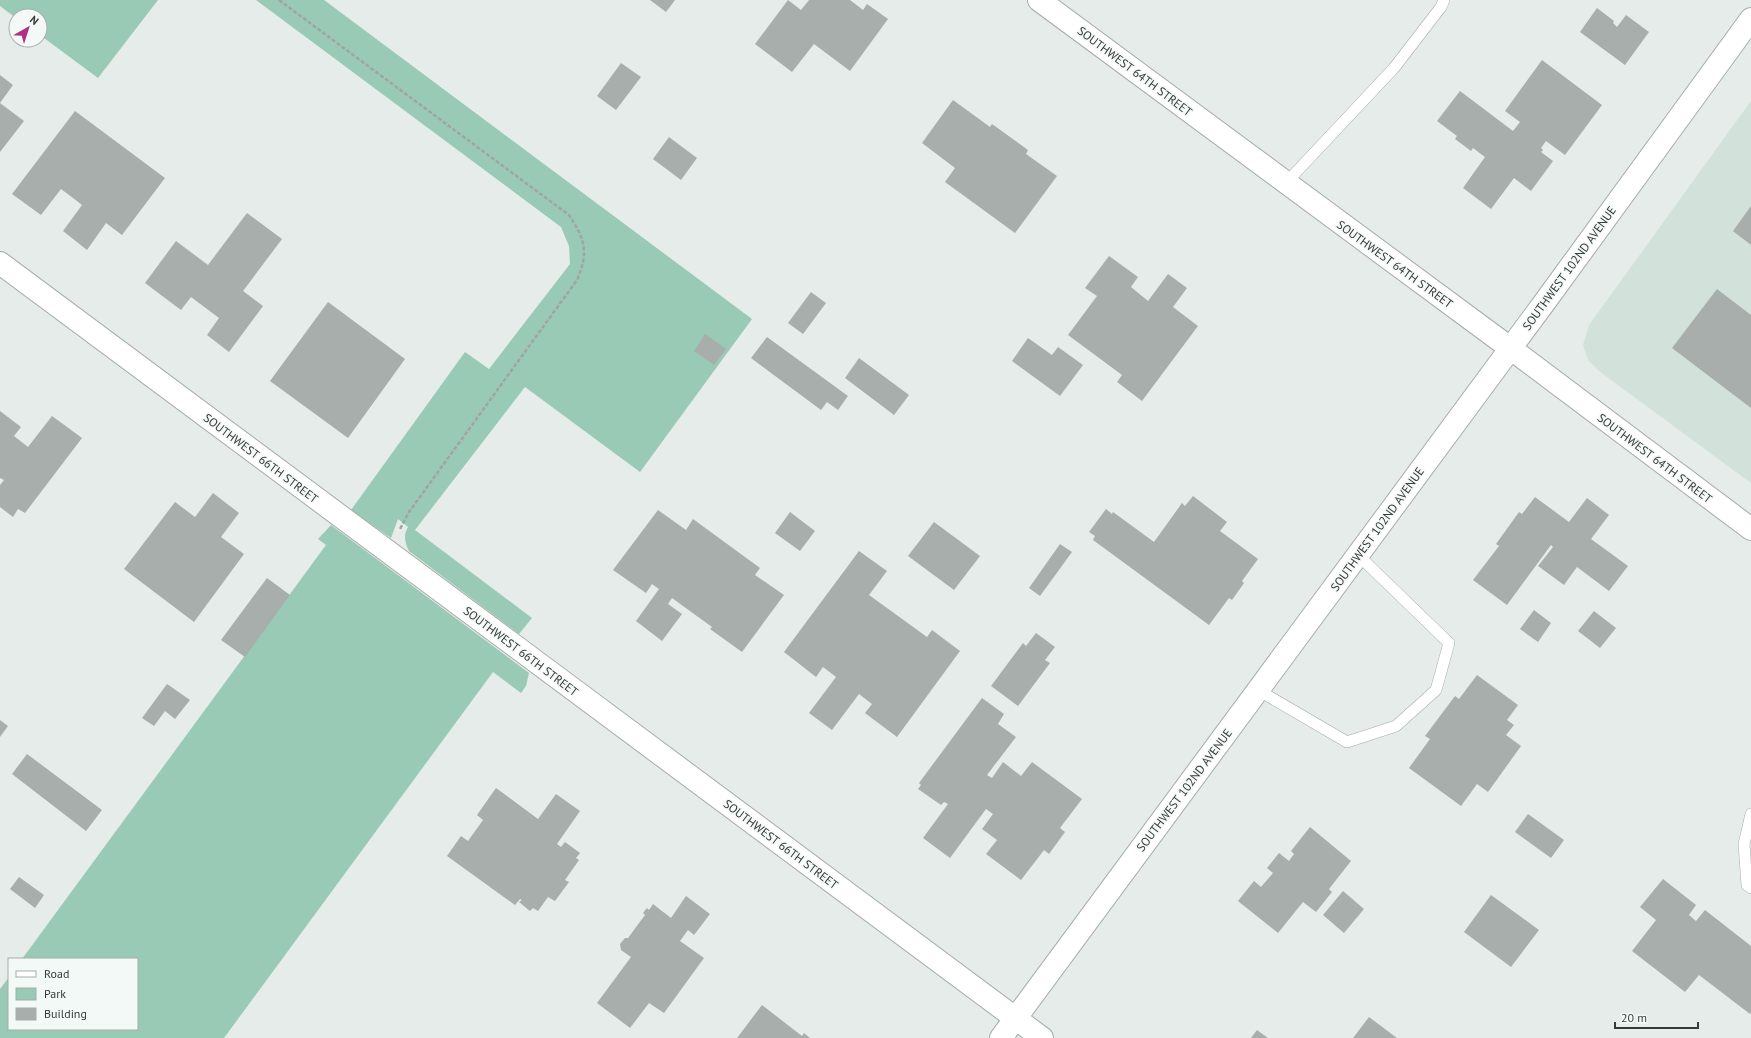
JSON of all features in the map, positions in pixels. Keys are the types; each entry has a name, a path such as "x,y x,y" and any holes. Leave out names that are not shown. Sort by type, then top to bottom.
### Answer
{"street":[{"name":"SOUTHWEST 64TH STREET","path":"1048,3 1286,184 1510,348 1751,529"},
{"name":"SOUTHWEST 102ND AVENUE","path":"1001,1038 1358,555 1751,19"},
{"name":"SOUTHWEST 66TH STREET","path":"0,264 1042,1038"}],"lane":[{"path":"1286,184 1394,68 1441,7 1444,0"},
{"path":"1258,690 1347,742 1396,726 1436,690 1449,643 1358,555"},
{"path":"1751,814 1744,844 1747,885 1751,888"}],"path":[{"path":"279,0 569,216 580,232 584,247 584,265 578,280 409,512 390,554"}],"shaded area":[{"path":"1751,101 1751,483 1599,371 1588,360 1583,345 1589,325"}],"green space":[{"path":"0,0 158,0 98,78 48,41 48,8 8,8 8,12 0,6"},
{"path":"256,0 324,0 752,319 640,472 525,387 415,530 532,618 519,634 409,551 405,539 405,533 408,527 398,519 391,538 351,510 465,352 489,369 570,264 569,246 561,227"},
{"path":"331,525 529,673 526,686 521,693 493,672 224,1038 0,1038 0,989 8,978 8,1030 138,1030 138,958 23,958 326,545 318,539"}],"building":[{"path":"650,0 675,0 666,12"},
{"path":"788,0 801,10 809,0 850,0 863,10 867,4 888,19 850,71 814,44 792,72 755,44"},
{"path":"1597,8 1614,21 1613,23 1617,27 1626,15 1649,32 1625,65 1580,32"},
{"path":"1542,60 1602,105 1565,155 1546,141 1541,148 1543,150 1541,152 1553,161 1531,191 1514,178 1491,209 1463,188 1485,157 1473,148 1471,151 1455,139 1457,136 1437,121 1460,91 1513,131 1520,122 1505,111"},
{"path":"621,63 641,77 616,110 597,96"},
{"path":"0,75 13,85 0,103"},
{"path":"953,100 990,127 992,124 1028,150 1026,154 1057,176 1015,233 945,182 955,168 922,143"},
{"path":"0,103 24,121 0,152"},
{"path":"75,111 165,178 122,235 106,223 87,250 63,231 82,205 61,189 41,215 12,194"},
{"path":"669,137 697,158 681,180 653,159"},
{"path":"1751,206 1751,245 1733,231"},
{"path":"247,213 282,239 243,291 263,306 229,352 207,335 219,318 191,297 181,310 145,283 176,241 208,265"},
{"path":"1109,256 1138,277 1131,287 1148,301 1168,274 1187,288 1173,307 1198,326 1142,401 1117,382 1122,375 1068,335 1097,296 1085,288"},
{"path":"1717,289 1751,315 1751,408 1672,348"},
{"path":"811,292 826,303 803,334 788,323"},
{"path":"328,302 405,359 348,438 270,381"},
{"path":"705,334 726,349 714,365 694,351"},
{"path":"767,337 848,396 838,410 827,402 821,410 751,358"},
{"path":"1028,338 1052,355 1058,347 1083,365 1060,396 1012,361"},
{"path":"859,358 909,395 894,415 845,378"},
{"path":"0,411 21,427 14,436 28,447 52,416 82,438 25,513 18,509 13,517 0,507 0,485 4,480 0,478"},
{"path":"213,493 239,513 221,537 244,554 194,622 124,569 175,502 195,517"},
{"path":"1193,496 1227,522 1220,531 1258,559 1242,581 1244,583 1232,600 1229,598 1209,625 1093,540 1095,536 1089,532 1106,509 1112,514 1113,512 1154,542 1182,503 1185,506"},
{"path":"1535,497 1569,522 1587,498 1609,515 1591,539 1628,566 1609,591 1577,567 1564,585 1538,566 1553,547 1551,545 1507,605 1473,580 1499,546 1496,544 1519,512 1522,514"},
{"path":"658,510 686,530 693,519 760,568 755,575 784,595 742,652 710,629 712,627 672,598 668,604 682,614 662,641 636,621 659,589 652,584 646,593 613,570"},
{"path":"790,512 815,531 800,551 775,533"},
{"path":"934,522 980,556 954,590 908,556"},
{"path":"1060,544 1072,552 1040,596 1029,588"},
{"path":"859,551 887,571 869,595 927,637 932,630 960,651 897,737 865,713 872,704 859,694 832,730 809,713 836,677 823,667 816,677 784,652"},
{"path":"267,578 290,595 245,657 221,640"},
{"path":"1534,610 1551,623 1538,642 1520,629"},
{"path":"1594,611 1616,628 1600,648 1578,631"},
{"path":"1036,633 1055,647 1045,660 1050,663 1018,706 991,686 1023,643 1026,646"},
{"path":"1477,675 1518,705 1507,720 1514,725 1506,735 1521,746 1488,792 1477,784 1461,806 1409,768 1430,739 1425,736 1455,696 1459,699"},
{"path":"167,684 190,700 175,719 165,711 154,726 142,718"},
{"path":"982,698 1004,714 998,724 1016,737 987,775 992,778 1003,762 1021,776 1032,762 1082,799 1060,828 1065,832 1049,854 1044,850 1021,880 986,854 997,840 982,829 993,814 986,809 950,858 923,838 948,804 944,802 941,805 918,789 921,785 919,783"},
{"path":"0,720 8,726 0,737"},
{"path":"27,754 102,810 86,831 12,774"},
{"path":"496,788 538,819 556,794 580,811 557,844 561,847 565,842 580,853 576,858 579,860 565,880 569,882 555,901 548,897 538,911 533,908 530,911 519,902 522,900 520,899 515,905 447,856 461,836 468,841 483,820 477,815"},
{"path":"1528,814 1564,840 1551,858 1515,832"},
{"path":"1310,827 1351,861 1329,889 1332,892 1316,912 1303,902 1278,933 1238,901 1254,881 1261,887 1273,873 1267,868 1279,853 1289,861 1294,854 1291,851"},
{"path":"19,877 44,895 35,908 10,889"},
{"path":"1663,879 1696,905 1689,915 1696,921 1705,910 1751,946 1750,1014 1699,975 1685,992 1632,951 1656,920 1640,907"},
{"path":"1343,891 1364,909 1344,933 1323,915"},
{"path":"1491,895 1539,930 1511,967 1464,932"},
{"path":"686,896 710,914 694,935 688,930 680,941 704,958 664,1013 649,1003 630,1028 597,1003 631,957 621,950 620,944 625,938 628,938 645,915 643,913 647,908 649,910 653,904 671,918"},
{"path":"762,1005 802,1036 804,1033 810,1038 737,1038"},
{"path":"1369,1017 1397,1038 1353,1038"},
{"path":"1257,1030 1268,1038 1251,1038"}]}
